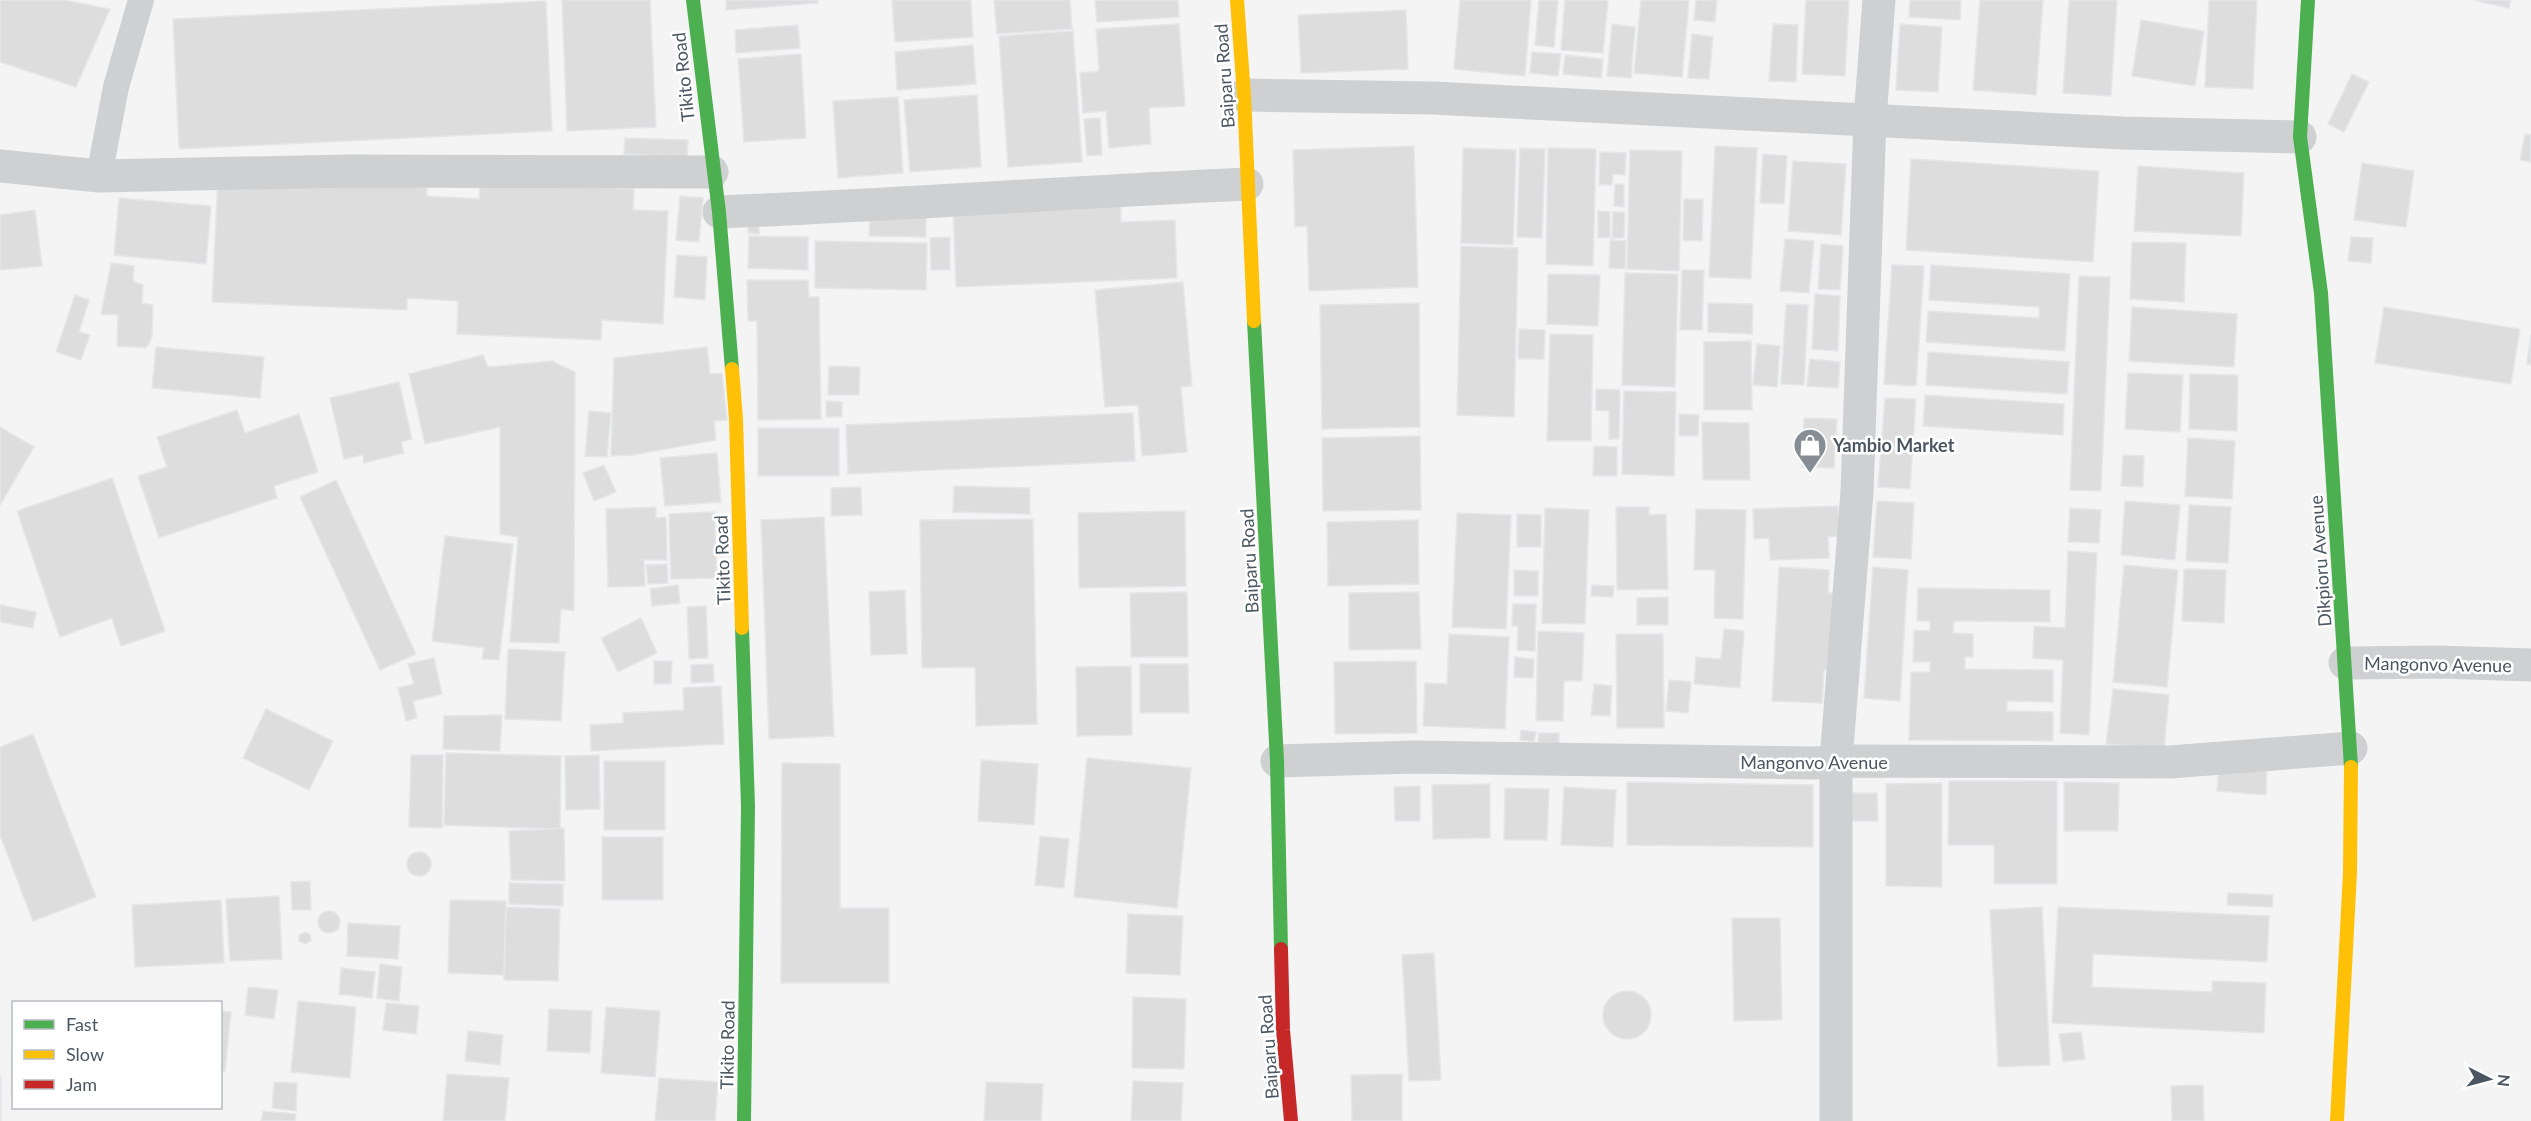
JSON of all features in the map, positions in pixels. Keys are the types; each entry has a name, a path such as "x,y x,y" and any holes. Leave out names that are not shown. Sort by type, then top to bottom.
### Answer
{"street":[{"name":"Tikito Road","path":"693,0 712,172 719,212 736,419 748,806 744,1121"},
{"name":"Baiparu Road","path":"1236,0 1244,95 1277,761 1283,1030 1291,1121"},
{"path":"1836,1121 1836,761 1857,492 1870,119 1879,0"},
{"name":"Dikpioru Avenue","path":"2308,0 2300,137 2321,293 2350,748 2350,872 2337,1121"},
{"path":"1244,95 1445,98 2122,133 2300,137"},
{"path":"0,166 99,176 348,171 712,172"},
{"path":"719,212 1247,184"},
{"name":"Mangonvo Avenue","path":"2345,663 2438,662 2531,665"},
{"name":"Mangonvo Avenue","path":"1277,761 1415,757 1816,763 1836,761 2159,762 2350,748"}],"lane":[{"path":"99,176 116,87 141,0"}],"building":[{"path":"0,0 64,0 110,9 76,87 0,62"},
{"path":"562,0 650,0 656,127 567,131"},
{"path":"726,0 818,0 818,3 726,10"},
{"path":"892,0 971,0 973,37 895,42"},
{"path":"994,0 1070,0 1072,29 997,34"},
{"path":"1095,0 1178,0 1179,17 1097,22"},
{"path":"1460,0 1531,0 1525,76 1454,69"},
{"path":"1539,0 1558,0 1554,47 1535,45"},
{"path":"1565,0 1608,0 1603,53 1561,50"},
{"path":"1641,0 1689,0 1682,77 1634,73"},
{"path":"1696,0 1717,0 1715,22 1694,20"},
{"path":"1806,0 1849,0 1845,76 1802,74"},
{"path":"1910,0 1961,0 1960,20 1909,17"},
{"path":"1980,0 2043,0 2036,95 1973,90"},
{"path":"2069,0 2117,0 2111,96 2063,93"},
{"path":"2209,0 2257,0 2253,89 2205,87"},
{"path":"2473,0 2511,0 2509,8"},
{"path":"546,1 552,131 179,149 173,19"},
{"path":"1406,10 1408,69 1301,73 1298,15"},
{"path":"2141,20 2204,31 2195,86 2132,76"},
{"path":"1179,24 1185,106 1149,108 1151,144 1109,148 1106,111 1083,113 1080,73 1099,71 1096,29"},
{"path":"1612,24 1635,27 1631,78 1607,76"},
{"path":"1773,24 1798,25 1796,82 1769,81"},
{"path":"1900,24 1942,27 1938,92 1896,90"},
{"path":"798,25 800,48 736,53 735,30"},
{"path":"1073,31 1082,162 1008,167 999,36"},
{"path":"1692,34 1713,37 1709,79 1688,78"},
{"path":"973,45 976,84 897,90 895,52"},
{"path":"1532,52 1561,54 1558,76 1530,73"},
{"path":"801,54 806,138 744,142 738,59"},
{"path":"1565,55 1603,59 1601,78 1563,74"},
{"path":"2352,74 2369,82 2344,132 2328,124"},
{"path":"977,95 981,167 910,172 904,100"},
{"path":"898,97 903,173 838,178 833,101"},
{"path":"1100,118 1102,155 1087,156 1084,119"},
{"path":"2525,134 2531,135 2531,162 2520,160"},
{"path":"625,138 688,140 687,158 624,154"},
{"path":"1414,146 1418,287 1309,291 1307,226 1295,227 1293,150"},
{"path":"1715,146 1757,148 1751,279 1709,277"},
{"path":"1463,148 1516,150 1513,245 1461,243"},
{"path":"1520,148 1545,149 1542,238 1517,237"},
{"path":"1548,148 1596,149 1593,266 1546,264"},
{"path":"1630,150 1682,151 1679,271 1627,269"},
{"path":"1600,152 1626,153 1625,175 1613,174 1612,185 1599,185"},
{"path":"1763,154 1787,156 1784,204 1760,203"},
{"path":"1911,159 2099,171 2093,262 1906,250"},
{"path":"1793,161 1846,164 1841,235 1788,231"},
{"path":"2362,163 2414,171 2406,227 2354,220"},
{"path":"2138,166 2244,173 2241,236 2134,231"},
{"path":"218,178 427,187 427,196 479,199 480,182 634,189 633,210 668,211 663,324 602,320 601,340 457,334 458,301 407,298 407,310 212,302"},
{"path":"1615,184 1624,184 1624,207 1614,206"},
{"path":"680,196 703,198 699,242 676,240"},
{"path":"119,198 211,206 206,264 114,255"},
{"path":"1684,199 1703,199 1702,241 1683,240"},
{"path":"1121,203 1121,222 1175,220 1177,278 956,287 953,209"},
{"path":"35,210 42,266 0,270 0,215"},
{"path":"926,210 926,237 869,236 870,216"},
{"path":"1598,211 1610,212 1610,237 1598,238"},
{"path":"1613,212 1625,212 1624,238 1612,238"},
{"path":"748,217 759,218 759,234 748,233"},
{"path":"749,236 808,237 808,270 748,268"},
{"path":"950,237 950,270 931,270 930,238"},
{"path":"2351,237 2373,238 2371,263 2348,261"},
{"path":"1785,239 1814,241 1809,293 1780,291"},
{"path":"1610,240 1626,241 1625,269 1609,268"},
{"path":"815,241 927,243 926,290 815,288"},
{"path":"2132,242 2186,243 2184,302 2130,299"},
{"path":"1821,244 1843,246 1840,290 1818,289"},
{"path":"1461,246 1518,248 1514,417 1457,415"},
{"path":"677,255 707,257 705,300 674,297"},
{"path":"111,263 134,266 133,281 143,285 142,303 153,305 152,337 146,348 117,346 118,315 101,314"},
{"path":"1892,265 1924,266 1916,386 1884,384"},
{"path":"1931,265 2070,274 2065,351 1926,342 1928,311 2039,318 2039,307 1929,300"},
{"path":"1682,270 1704,270 1702,330 1680,330"},
{"path":"1625,273 1678,274 1675,387 1622,385"},
{"path":"1548,274 1600,275 1598,326 1547,324"},
{"path":"2079,276 2110,277 2101,491 2070,490"},
{"path":"747,280 808,280 809,297 819,297 821,419 758,420 757,321 748,321"},
{"path":"1183,282 1192,386 1181,387 1187,452 1142,456 1138,405 1105,407 1095,290"},
{"path":"1815,294 1840,296 1838,351 1812,349"},
{"path":"75,295 89,300 79,332 90,335 81,360 56,352"},
{"path":"1419,303 1420,427 1322,429 1320,305"},
{"path":"1708,303 1753,304 1752,334 1708,332"},
{"path":"1786,304 1808,305 1804,385 1781,384"},
{"path":"2132,307 2237,314 2234,367 2129,361"},
{"path":"2384,307 2520,329 2511,384 2375,363"},
{"path":"1519,329 1545,330 1544,359 1518,359"},
{"path":"1550,334 1593,335 1591,441 1547,441"},
{"path":"2531,334 2531,365 2527,364"},
{"path":"1751,341 1752,410 1704,410 1704,342"},
{"path":"1757,344 1780,346 1777,387 1753,385"},
{"path":"156,347 264,357 260,398 152,388"},
{"path":"707,347 710,374 722,373 727,420 714,421 716,440 633,455 611,456 614,358"},
{"path":"1928,352 2069,362 2067,394 1926,385"},
{"path":"483,355 488,367 552,361 575,372 574,611 561,609 559,643 510,642 518,537 500,534 500,427 425,444 409,374"},
{"path":"1810,359 1840,362 1838,388 1807,386"},
{"path":"829,366 860,367 859,395 828,395"},
{"path":"2128,373 2183,375 2180,432 2125,429"},
{"path":"2190,374 2238,375 2237,431 2189,429"},
{"path":"399,382 412,439 401,442 404,453 364,463 363,455 344,459 330,398"},
{"path":"1596,389 1620,390 1619,439 1609,439 1609,411 1596,410"},
{"path":"1624,391 1676,392 1674,476 1622,474"},
{"path":"1925,395 2064,404 2063,435 1923,426"},
{"path":"1885,398 1916,399 1910,489 1878,487"},
{"path":"826,401 842,402 842,417 826,417"},
{"path":"237,410 245,433 299,414 318,472 274,486 277,498 159,538 138,476 167,467 157,437"},
{"path":"589,411 611,413 607,457 585,456"},
{"path":"1133,413 1135,461 848,474 846,425"},
{"path":"1679,414 1699,415 1698,436 1679,436"},
{"path":"1804,418 1837,419 1834,468 1802,467"},
{"path":"1702,422 1749,423 1750,480 1703,480"},
{"path":"0,427 34,447 0,505"},
{"path":"758,428 839,428 839,476 758,476"},
{"path":"1420,436 1421,510 1323,511 1322,438"},
{"path":"2188,438 2235,441 2232,499 2185,496"},
{"path":"1594,446 1617,447 1617,476 1593,476"},
{"path":"717,453 721,502 665,506 660,458"},
{"path":"2123,455 2144,456 2143,487 2121,486"},
{"path":"604,465 616,492 594,501 583,473"},
{"path":"112,478 165,631 121,646 112,618 60,637 17,511"},
{"path":"336,480 416,654 380,670 300,497"},
{"path":"954,486 1030,488 1030,514 953,512"},
{"path":"861,487 862,515 831,516 831,488"},
{"path":"1877,501 1914,503 1911,559 1873,557"},
{"path":"2125,501 2180,505 2175,560 2121,555"},
{"path":"2189,505 2231,507 2228,563 2186,561"},
{"path":"1838,506 1840,536 1828,537 1829,558 1770,560 1769,538 1754,539 1753,509"},
{"path":"656,507 656,518 666,517 667,560 644,560 645,586 608,587 606,509"},
{"path":"1616,507 1649,507 1649,515 1666,514 1668,589 1617,590"},
{"path":"1545,508 1589,510 1585,624 1542,623"},
{"path":"2070,508 2101,510 2099,543 2068,542"},
{"path":"1696,509 1746,510 1743,619 1714,618 1715,570 1694,570"},
{"path":"1185,511 1186,586 1079,588 1078,513"},
{"path":"714,512 717,578 671,579 669,514"},
{"path":"1457,513 1511,515 1506,629 1452,627"},
{"path":"1517,514 1541,515 1541,547 1517,547"},
{"path":"824,517 834,736 769,739 761,520"},
{"path":"1033,519 1037,724 976,726 975,667 922,668 920,520"},
{"path":"1418,520 1419,584 1328,586 1327,522"},
{"path":"445,536 513,544 499,660 482,659 484,648 432,641"},
{"path":"2068,551 2097,553 2089,735 2060,733 2063,660 2033,658 2034,626 2065,628"},
{"path":"667,564 668,583 648,584 646,565"},
{"path":"2124,565 2178,570 2167,687 2113,682"},
{"path":"1779,567 1829,570 1828,593 1833,593 1829,670 1824,670 1822,703 1772,701"},
{"path":"1873,567 1908,570 1900,701 1864,698"},
{"path":"2184,569 2226,570 2224,623 2182,621"},
{"path":"1514,570 1538,571 1538,596 1514,596"},
{"path":"678,585 680,603 652,606 650,589"},
{"path":"1592,585 1614,586 1613,597 1591,596"},
{"path":"1918,588 2050,590 2050,622 1954,621 1953,633 1973,634 1973,657 1965,657 1965,669 2053,670 2053,702 2007,701 2007,711 2053,712 2053,741 1909,740 1911,672 1930,672 1930,662 1913,662 1914,630 1930,631 1930,621 1917,621"},
{"path":"905,590 907,654 871,655 869,592"},
{"path":"1187,592 1188,657 1131,657 1130,593"},
{"path":"1419,592 1421,649 1349,650 1349,593"},
{"path":"1668,597 1668,625 1637,625 1637,598"},
{"path":"1513,604 1536,604 1535,651 1517,650 1518,626 1512,626"},
{"path":"0,605 36,612 33,628 0,622"},
{"path":"706,606 708,658 689,659 687,607"},
{"path":"641,618 657,653 618,672 601,638"},
{"path":"1724,629 1744,631 1740,688 1694,684 1696,657 1721,659"},
{"path":"1538,631 1584,633 1582,681 1564,681 1563,721 1536,721"},
{"path":"1449,634 1509,637 1505,729 1423,726 1425,683 1447,684"},
{"path":"1616,634 1663,634 1664,728 1617,728"},
{"path":"508,649 565,652 561,721 505,719"},
{"path":"1515,657 1534,659 1533,678 1514,677"},
{"path":"434,658 442,694 413,701 417,718 406,721 398,688 414,684 408,664"},
{"path":"654,661 672,661 671,684 654,684"},
{"path":"1416,661 1417,733 1335,734 1334,662"},
{"path":"713,664 714,682 691,683 691,665"},
{"path":"1140,664 1188,664 1189,713 1140,713"},
{"path":"1131,666 1132,735 1077,736 1076,667"},
{"path":"1669,680 1691,682 1688,713 1666,711"},
{"path":"1594,684 1612,686 1610,716 1591,715"},
{"path":"721,686 724,744 591,751 590,725 623,723 623,713 684,710 683,688"},
{"path":"2113,689 2169,695 2164,750 2106,744"},
{"path":"266,709 333,741 309,790 243,758"},
{"path":"502,715 500,751 443,749 444,716"},
{"path":"1521,730 1536,732 1534,742 1520,740"},
{"path":"1539,733 1559,733 1559,744 1538,743"},
{"path":"33,734 96,897 33,921 0,835 0,747"},
{"path":"446,753 561,756 560,829 444,825"},
{"path":"411,755 443,755 442,828 409,827"},
{"path":"599,755 600,809 566,810 565,756"},
{"path":"1087,758 1191,768 1177,908 1074,897"},
{"path":"981,760 1038,764 1034,825 978,821"},
{"path":"604,761 665,761 665,830 604,830"},
{"path":"782,763 840,764 840,908 889,908 889,983 781,983"},
{"path":"2219,763 2267,767 2266,795 2217,791"},
{"path":"1949,781 2057,781 2057,884 1994,884 1994,845 1948,845"},
{"path":"1627,782 1813,785 1813,847 1627,845"},
{"path":"2064,782 2119,783 2118,831 2064,831"},
{"path":"1942,783 1942,887 1886,886 1886,784"},
{"path":"1490,784 1490,838 1433,839 1432,785"},
{"path":"1420,786 1420,821 1395,821 1394,787"},
{"path":"1564,787 1616,790 1613,847 1561,845"},
{"path":"1505,788 1549,789 1547,840 1504,840"},
{"path":"1843,793 1877,793 1878,821 1843,821"},
{"path":"564,828 565,881 511,880 509,831"},
{"path":"1040,836 1069,839 1064,888 1035,885"},
{"path":"602,837 663,837 663,900 602,900"},
{"path":"419,852 424,853 430,859 430,869 424,875 419,876 414,875 408,869 407,864 408,859 414,853"},
{"path":"310,881 311,910 292,910 291,882"},
{"path":"509,883 563,884 563,906 509,904"},
{"path":"2228,893 2273,895 2272,907 2227,905"},
{"path":"279,896 282,959 230,961 226,899"},
{"path":"221,900 224,963 135,967 132,905"},
{"path":"450,900 506,901 504,975 448,973"},
{"path":"506,907 560,909 558,981 504,980"},
{"path":"2042,907 2050,1065 1998,1067 1990,910"},
{"path":"2058,907 2269,916 2267,962 2093,954 2092,987 2212,992 2212,981 2266,983 2264,1033 2052,1023"},
{"path":"325,911 333,911 340,918 340,926 333,933 325,933 318,926 318,918"},
{"path":"1128,914 1183,916 1180,975 1126,973"},
{"path":"1732,918 1780,918 1782,1020 1734,1021"},
{"path":"348,923 400,926 398,959 347,956"},
{"path":"305,932 310,934 311,941 305,944 299,941 299,935"},
{"path":"1434,953 1441,1080 1409,1081 1402,955"},
{"path":"380,964 402,967 399,1001 377,998"},
{"path":"341,968 375,972 372,998 339,994"},
{"path":"248,987 278,990 274,1019 245,1015"},
{"path":"1627,991 1644,998 1651,1015 1644,1032 1627,1039 1610,1032 1603,1015 1610,998"},
{"path":"1133,997 1186,999 1184,1069 1132,1068"},
{"path":"298,1001 356,1007 350,1078 291,1072"},
{"path":"386,1003 419,1006 416,1034 383,1030"},
{"path":"606,1007 660,1011 655,1077 601,1073"},
{"path":"549,1009 592,1011 590,1053 547,1051"},
{"path":"222,1011 231,1012 225,1071 222,1071"},
{"path":"468,1031 503,1035 500,1065 465,1061"},
{"path":"2081,1032 2085,1059 2063,1062 2059,1034"},
{"path":"447,1074 509,1078 505,1121 443,1121"},
{"path":"1402,1074 1402,1121 1352,1121 1351,1075"},
{"path":"1,1077 1,1121 0,1121"},
{"path":"659,1078 718,1082 715,1121 655,1121"},
{"path":"1133,1081 1183,1083 1181,1121 1131,1121"},
{"path":"274,1082 297,1083 296,1111 272,1108"},
{"path":"986,1082 1043,1084 1041,1121 984,1121"},
{"path":"2203,1085 2204,1121 2172,1121 2171,1086"},
{"path":"263,1111 296,1114 295,1121 261,1121"}],"traffic: fast":[{"path":"693,0 719,212 732,369"},
{"path":"2308,0 2300,137 2321,293 2351,767"},
{"path":"1254,321 1277,761 1281,949"},
{"path":"742,628 748,806 744,1121"}],"traffic: slow":[{"path":"1237,0 1244,95 1254,321"},
{"path":"732,369 736,419 742,628"},
{"path":"2337,1121 2350,872 2351,767"}],"traffic: jam":[{"path":"1281,949 1283,1030 1291,1121"}],"place":[{"name":"Yambio Market","path":"1810,474"}]}
